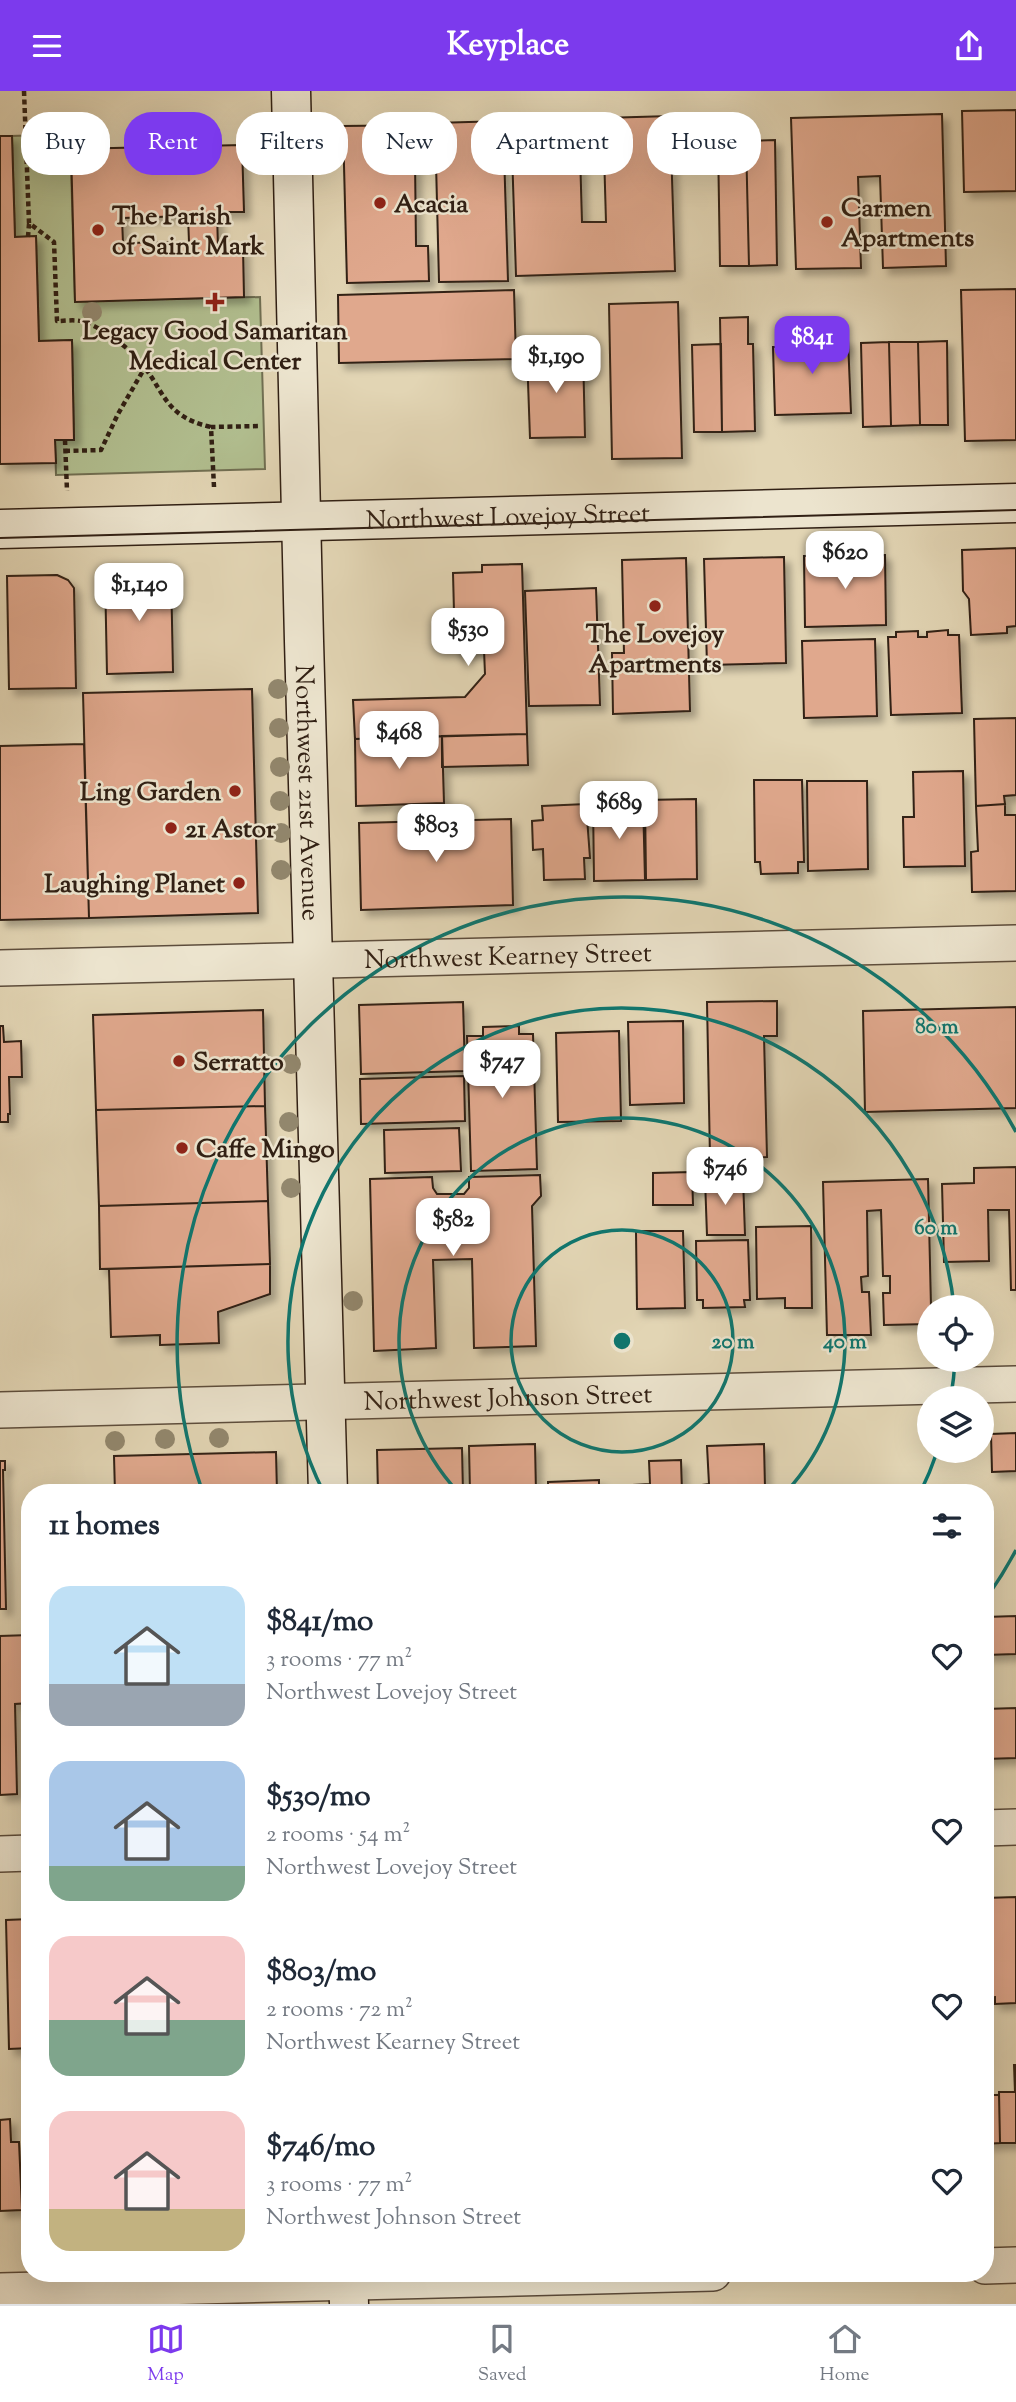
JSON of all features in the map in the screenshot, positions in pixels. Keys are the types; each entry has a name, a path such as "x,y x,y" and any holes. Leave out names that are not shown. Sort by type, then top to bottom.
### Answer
{"street":[{"name":"Northwest 21st Avenue","path":"291,91 328,1484"},
{"name":"Northwest Lovejoy Street","path":"0,529 1016,503"},
{"name":"Northwest Kearney Street","path":"0,968 1016,943"},
{"name":"Northwest Johnson Street","path":"0,1410 1016,1384"},
{"path":"994,1828 1016,1827"},
{"path":"0,1854 21,1853"},
{"path":"994,2266 1016,2265"},
{"path":"0,2291 460,2282"}],"path":[{"path":"24,91 28,237"},
{"path":"29,223 54,242 57,321 83,321 134,355 173,411 184,419 211,427 298,425"},
{"path":"65,451 101,450 144,369"},
{"path":"211,427 215,523"},
{"path":"65,440 69,527"}],"green space":[{"name":"Legacy Good Samaritan Medical Center","path":"12,136 21,136 21,175 71,175 75,301 260,297 265,469 56,475 55,440 74,439 72,340 39,341 36,236 15,237"}],"building":[{"path":"1016,110 1016,191 964,192 962,111"},
{"name":"Carmen Apartments","path":"942,114 946,266 883,268 880,176 858,177 861,268 796,269 791,118"},
{"path":"633,117 647,117 647,175 672,175 675,271 516,276 513,175 581,175 582,222 606,222 605,175 633,175"},
{"path":"457,122 471,122 471,175 505,175 508,281 439,282 436,175 457,175"},
{"name":"Acacia","path":"348,126 362,126 362,175 415,175 416,246 428,246 429,281 347,283 344,175 348,175"},
{"path":"0,136 12,136 15,237 36,236 39,341 72,340 74,440 55,440 56,463 0,464"},
{"path":"761,140 775,140 777,265 749,266 747,175 761,175"},
{"name":"The Parish of Saint Mark","path":"222,145 236,145 236,175 243,175 244,212 217,212 218,249 243,248 244,297 75,302 72,175 110,175 110,148 124,148 124,175 222,175","holes":["188,216 189,242 123,243 122,218"]},
{"path":"719,175 747,175 749,266 720,266"},
{"path":"1016,289 1016,440 965,441 961,290"},
{"path":"514,290 516,359 339,363 338,295"},
{"path":"678,302 682,458 612,459 609,304"},
{"path":"748,317 748,344 753,344 755,431 722,432 720,318"},
{"path":"824,334 824,341 848,340 851,413 775,415 773,347 785,347 784,336"},
{"path":"947,341 948,425 920,425 918,342"},
{"path":"889,342 891,426 863,427 861,343"},
{"path":"889,342 918,342 920,425 891,426"},
{"path":"721,344 722,432 694,432 692,345"},
{"path":"583,352 585,437 530,438 527,354"},
{"path":"1016,548 1016,626 1007,627 1007,633 971,635 969,599 963,591 962,550"},
{"path":"885,555 886,625 805,627 804,556"},
{"path":"784,557 786,663 707,665 704,559"},
{"name":"The Lovejoy Apartments","path":"686,558 690,711 613,714 612,653 624,653 622,560"},
{"path":"522,564 527,734 355,739 353,700 465,697 485,674 484,650 455,651 453,573 482,572 482,565"},
{"path":"171,573 173,672 107,674 105,574"},
{"path":"57,575 68,580 74,588 76,688 9,689 7,576"},
{"path":"596,588 600,705 529,706 525,591"},
{"path":"948,630 948,635 959,635 962,713 891,715 888,637 896,637 896,632 918,631 918,637 927,637 927,632"},
{"path":"875,639 877,716 804,718 802,641"},
{"name":"21 Astor","path":"252,689 258,913 89,918 83,693"},
{"path":"1016,718 1016,795 1004,796 1005,804 976,806 974,719"},
{"path":"527,734 528,765 442,767 442,736"},
{"path":"442,736 444,803 356,806 355,739"},
{"path":"84,744 89,918 0,920 0,746"},
{"path":"963,771 965,866 904,867 903,817 914,817 913,772"},
{"path":"754,780 802,780 804,862 798,862 798,873 761,874 760,862 755,862"},
{"path":"807,781 867,781 868,869 808,871"},
{"path":"696,799 697,879 646,880 645,800"},
{"path":"643,800 645,880 594,881 593,801"},
{"path":"586,804 590,858 584,858 585,879 544,880 543,849 533,850 532,821 543,820 542,806"},
{"path":"1005,804 1005,815 1016,815 1016,891 972,892 971,852 978,851 976,806"},
{"path":"511,819 513,905 361,910 359,823"},
{"path":"777,1001 777,1036 764,1036 767,1157 710,1158 707,1002"},
{"path":"463,1002 465,1071 361,1074 359,1005"},
{"path":"1016,1007 1016,1108 865,1112 863,1011"},
{"name":"Serratto","path":"263,1010 265,1106 96,1110 93,1015"},
{"path":"683,1021 684,1103 630,1105 628,1022"},
{"path":"0,1026 3,1026 4,1042 21,1041 22,1077 9,1077 8,1122 0,1122"},
{"path":"519,1026 519,1034 533,1034 537,1169 471,1171 467,1036 483,1036 483,1027"},
{"path":"619,1031 621,1121 558,1122 556,1033"},
{"path":"464,1076 465,1121 361,1124 360,1079"},
{"name":"Caffe Mingo","path":"265,1106 268,1201 99,1206 96,1110"},
{"path":"459,1128 461,1171 385,1173 384,1130"},
{"path":"1016,1167 1016,1290 1011,1290 1009,1210 988,1210 989,1261 944,1262 942,1184 974,1183 974,1168"},
{"path":"692,1172 693,1205 653,1205 653,1173"},
{"path":"540,1175 541,1196 532,1206 536,1346 474,1348 472,1259 433,1260 436,1348 374,1351 370,1179 432,1177 433,1188 437,1194 464,1194 469,1188 469,1177"},
{"path":"743,1178 745,1235 707,1235 705,1179"},
{"path":"928,1179 931,1295 917,1295 917,1324 884,1325 883,1293 890,1293 890,1276 883,1276 881,1210 867,1211 868,1276 861,1277 862,1292 869,1292 871,1335 827,1335 823,1182"},
{"path":"268,1201 270,1264 100,1269 99,1206"},
{"path":"811,1226 812,1308 785,1308 785,1298 757,1299 756,1227"},
{"path":"636,1231 683,1231 685,1308 637,1309"},
{"path":"748,1240 750,1300 744,1300 745,1307 703,1308 703,1300 697,1300 696,1241"},
{"path":"270,1264 270,1294 218,1312 219,1343 160,1345 160,1335 111,1337 109,1269"},
{"path":"1016,1433 1016,1471 992,1472 994,1434"},
{"path":"535,1444 536,1484 470,1484 469,1446"},
{"path":"764,1444 765,1484 709,1484 707,1446"},
{"path":"462,1448 463,1484 378,1484 377,1450"},
{"path":"276,1452 277,1484 115,1484 114,1456"},
{"path":"681,1460 682,1484 650,1484 649,1461"},
{"path":"0,1461 5,1461 6,1609 0,1609"},
{"path":"599,1480 599,1484 548,1484"},
{"path":"1016,1616 1016,1654 994,1655 994,1617"},
{"path":"21,1635 21,1704 15,1704 17,1794 0,1795 0,1636"},
{"path":"1016,1708 1016,1758 994,1759 994,1709"},
{"path":"1016,1897 1016,2003 995,2004 994,1898"},
{"path":"21,1919 21,2048 9,2049 6,1920"},
{"path":"1016,2065 1016,2143 1000,2143 999,2092 1015,2092"},
{"path":"994,2095 999,2095 1000,2143 994,2143"},
{"path":"10,2119 11,2142 19,2142 21,2210 0,2211 0,2120"}],"tram line":[{"path":"0,538 1016,510"}],"place":[{"name":"Acacia","path":"380,203"},
{"name":"Carmen Apartments","path":"827,222"},
{"name":"The Parish of Saint Mark","path":"98,230"},
{"name":"Legacy Good Samaritan Medical Center","path":"215,302"},
{"name":"The Lovejoy Apartments","path":"655,606"},
{"name":"Ling Garden","path":"235,791"},
{"name":"21 Astor","path":"171,828"},
{"name":"Laughing Planet","path":"239,883"},
{"name":"Serratto","path":"179,1061"},
{"name":"Caffe Mingo","path":"182,1148"}]}
